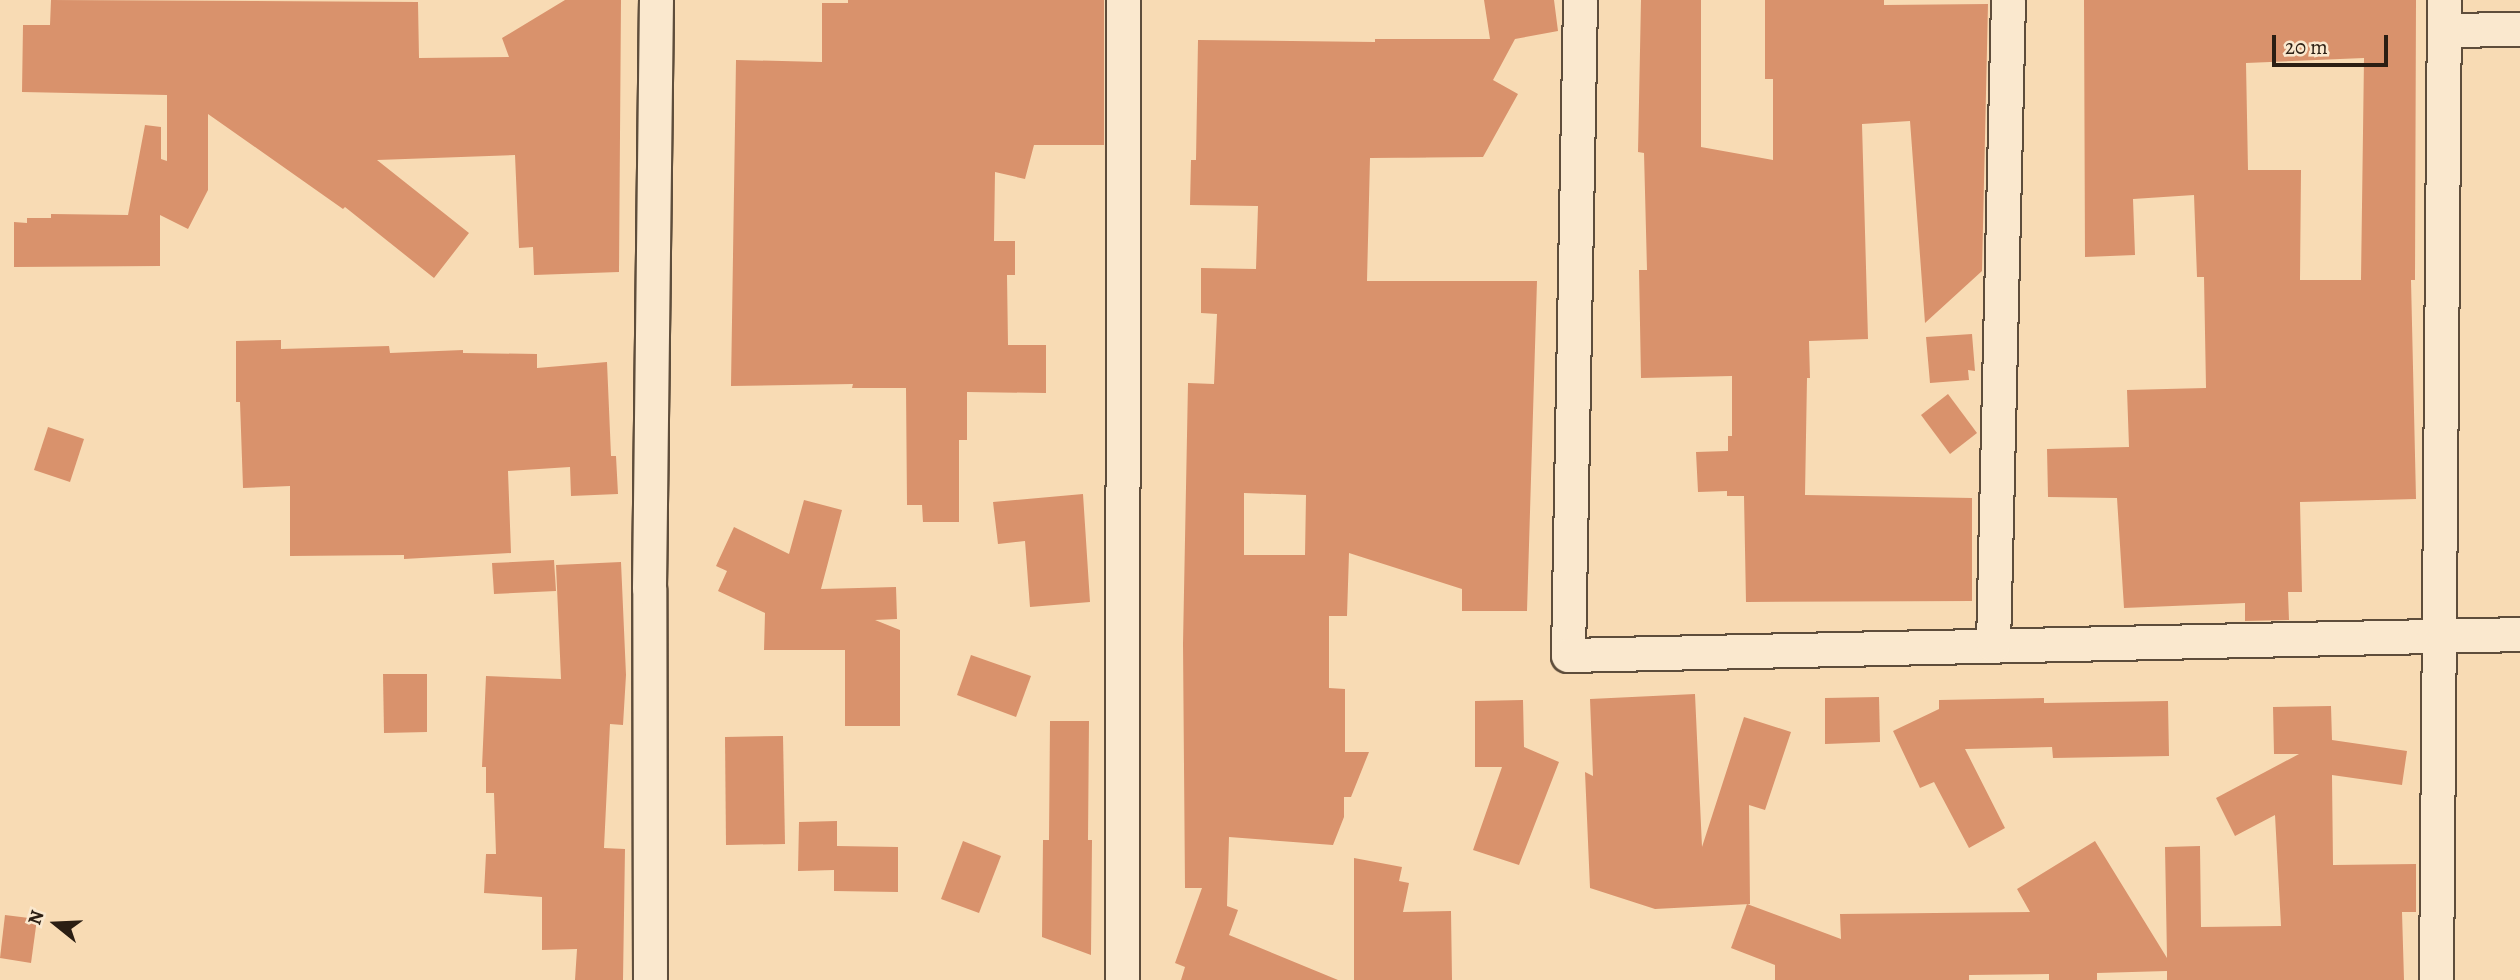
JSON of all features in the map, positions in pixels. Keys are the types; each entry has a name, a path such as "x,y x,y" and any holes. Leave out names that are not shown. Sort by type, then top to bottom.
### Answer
{"street":[{"path":"650,980 649,588 656,0"},
{"path":"1122,980 1123,0"},
{"path":"1580,0 1568,655 2520,634"},
{"path":"1993,645 2008,0"},
{"path":"2436,980 2444,15 2520,29"}],"building":[{"path":"51,0 418,2 419,58 509,57 502,38 565,0 621,0 619,272 534,275 533,247 519,248 515,155 377,160 469,233 434,278 345,207 343,209 208,114 208,190 188,229 160,215 160,266 14,267 14,222 27,223 27,218 51,218 51,214 128,215 145,125 161,127 161,159 167,161 167,95 22,92 23,25 50,25"},
{"path":"848,0 1104,0 1104,145 1034,145 1025,179 995,172 994,241 1015,241 1015,275 1007,275 1008,345 1046,345 1046,393 967,392 967,440 959,440 959,522 923,522 922,505 907,505 906,388 852,388 853,384 731,386 736,60 822,62 822,3 848,3"},
{"path":"1484,0 1554,0 1558,31 1515,39 1493,80 1518,94 1483,157 1370,158 1367,281 1537,281 1527,611 1462,611 1462,589 1349,553 1347,616 1329,616 1329,688 1345,689 1345,752 1369,752 1351,797 1344,797 1344,817 1333,845 1229,837 1227,906 1238,910 1229,935 1338,980 1181,980 1185,967 1175,963 1202,888 1185,888 1183,644 1188,383 1214,384 1217,314 1201,313 1201,268 1256,269 1258,206 1190,205 1191,160 1196,160 1198,40 1375,42 1375,39 1490,39","holes":["1244,493 1306,495 1305,555 1244,555"]},
{"path":"1641,0 1701,0 1701,147 1773,160 1773,79 1765,79 1765,0 1884,0 1884,5 1988,4 1982,271 1925,323 1910,121 1862,124 1868,339 1809,341 1810,378 1807,378 1805,495 1972,498 1972,601 1746,602 1744,496 1727,496 1727,491 1698,492 1696,452 1728,451 1728,436 1732,436 1732,376 1641,378 1639,270 1647,270 1644,153 1638,152"},
{"path":"2084,0 2416,0 2415,280 2411,280 2416,499 2300,502 2302,592 2288,592 2289,620 2245,621 2245,603 2124,608 2117,498 2048,497 2047,449 2129,447 2127,390 2206,388 2204,277 2197,277 2194,195 2133,199 2135,255 2085,257","holes":["2364,58 2361,280 2300,280 2301,170 2248,170 2246,63"]},
{"path":"1972,334 1975,371 1968,370 1969,380 1930,383 1926,337"},
{"path":"281,340 281,349 389,346 390,353 463,350 463,353 537,354 537,368 607,362 611,456 616,456 618,494 571,496 570,467 508,471 511,553 404,559 404,555 290,556 290,486 243,488 240,402 236,402 236,341"},
{"path":"1948,394 1977,433 1950,454 1921,415"},
{"path":"48,427 84,439 70,482 34,470"},
{"path":"1083,494 1090,602 1030,607 1025,541 998,544 993,502"},
{"path":"804,500 842,510 821,589 896,587 897,619 875,620 900,630 900,726 845,726 845,650 764,650 765,613 718,591 727,571 716,566 734,527 789,554"},
{"path":"554,560 556,591 494,594 492,563"},
{"path":"621,562 626,675 623,725 610,724 604,848 625,849 623,980 575,980 577,949 542,950 542,897 484,893 486,854 496,854 494,793 486,793 486,767 482,767 486,676 561,679 556,565"},
{"path":"971,655 1031,676 1016,717 957,695"},
{"path":"383,674 427,674 427,732 384,733"},
{"path":"1695,694 1702,847 1744,717 1791,732 1765,810 1749,805 1750,904 1655,909 1590,888 1585,772 1593,776 1590,699"},
{"path":"1879,697 1880,742 1825,744 1825,698"},
{"path":"2044,698 2044,703 2168,701 2169,756 2053,758 2052,747 1965,749 2005,828 1969,848 1934,782 1920,788 1893,731 1939,709 1939,700"},
{"path":"1523,700 1524,747 1559,762 1519,865 1473,850 1502,767 1475,767 1475,701"},
{"path":"2331,706 2332,740 2407,751 2402,785 2332,775 2333,865 2416,864 2416,912 2402,912 2404,980 2167,980 2167,971 2097,973 2097,980 2049,980 2049,974 1969,975 1969,980 1775,980 1775,965 1731,948 1747,904 1841,939 1840,914 2030,912 2017,889 2095,841 2167,958 2165,847 2200,846 2201,927 2281,926 2275,815 2235,836 2216,798 2299,754 2274,754 2273,707"},
{"path":"1050,721 1089,721 1091,955 1042,937 1043,840 1049,840"},
{"path":"783,736 785,844 726,845 725,737"},
{"path":"837,821 837,846 898,847 898,892 834,891 834,870 798,871 799,822"},
{"path":"963,841 1001,856 979,913 941,899"},
{"path":"1354,858 1402,867 1399,881 1409,883 1403,912 1451,911 1452,980 1354,980"},
{"path":"5,915 37,919 31,963 0,958"}]}
